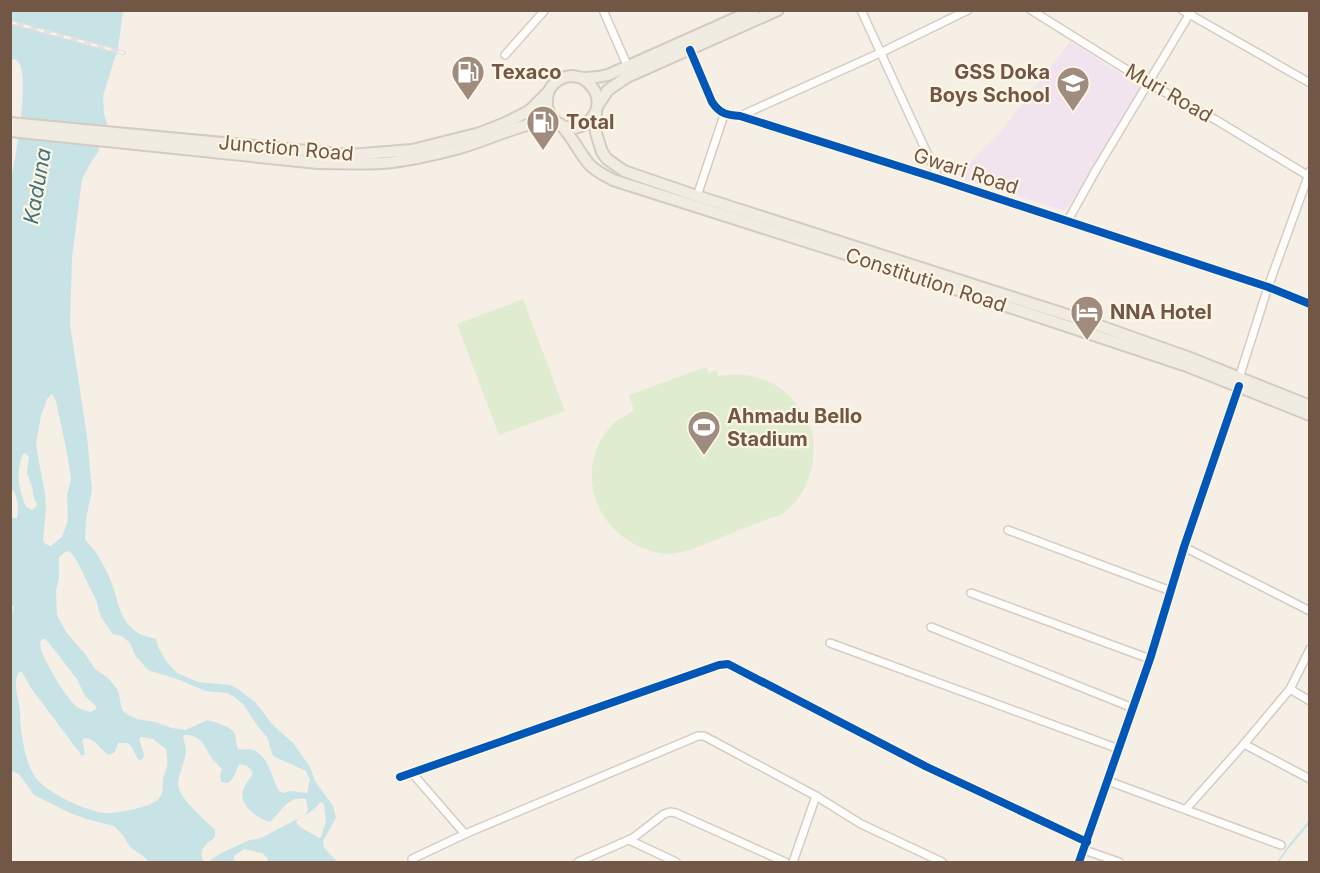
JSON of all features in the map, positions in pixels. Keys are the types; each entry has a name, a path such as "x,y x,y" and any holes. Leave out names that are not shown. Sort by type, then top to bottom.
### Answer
{"main road":[{"path":"582,78 600,77 628,67 754,10"},
{"path":"597,109 598,97 595,89 590,82 574,76 566,76 552,85 546,99 547,106 557,122 568,127 584,125 591,120 608,90 618,82 778,10"},
{"name":"Junction Road","path":"10,131 350,155 411,150 480,133 529,111 548,92"},
{"name":"Constitution Road","path":"597,109 595,122 598,143 602,152 615,166 634,175 1187,366 1310,406"},
{"name":"Constitution Road","path":"557,122 570,135 588,163 613,180 855,252"},
{"name":"Junction Road","path":"10,123 318,163 356,164 386,163 455,149 525,125 557,122"},
{"name":"Constitution Road","path":"1239,382 1310,415"}],"street":[{"path":"505,55 545,10"},
{"path":"603,10 628,67"},
{"path":"861,10 939,179"},
{"name":"Gwari Road","path":"740,116 880,53 968,10"},
{"name":"Muri Road","path":"1031,10 1148,83 1308,173"},
{"path":"1182,10 1310,83"},
{"path":"1067,222 1190,13"},
{"path":"690,50 712,102 716,109 724,115 697,196"},
{"name":"Gwari Road","path":"724,115 740,116 939,179 1268,287 1310,304"},
{"path":"1079,862 1150,659 1268,287 1308,173"},
{"path":"1008,530 1171,591"},
{"path":"1184,547 1310,611"},
{"path":"971,593 1150,659"},
{"path":"931,627 1133,708"},
{"path":"830,643 1119,749"},
{"path":"1185,809 1290,689 1310,649"},
{"path":"400,777 708,668 728,664 927,767 1087,842"},
{"path":"1290,689 1310,701"},
{"path":"412,859 465,834 698,736 709,737 816,796 861,824 942,862"},
{"path":"1244,744 1310,779"},
{"path":"412,773 465,834"},
{"path":"1108,781 1281,845"},
{"path":"793,862 816,796"},
{"path":"578,862 629,840 664,814 676,813 785,862"},
{"path":"629,840 676,862"},
{"path":"1084,850 1119,862"}],"shaded area":[{"name":"GSS Doka Boys School","path":"1070,41 1145,90 1065,211 955,177 1000,133"}],"green space":[{"path":"523,299 565,411 499,435 457,324"},
{"name":"Ahmadu Bello Stadium","path":"706,367 709,373 716,370 718,376 749,376 768,381 792,399 810,426 813,437 813,461 810,473 800,495 781,514 686,551 665,554 652,551 632,543 606,520 594,493 592,479 596,450 612,425 634,410 629,395"}],"water":[{"name":"Kaduna","path":"13,11 123,11 118,48 103,96 107,124 98,152 82,179 72,257 70,324 87,437 92,490 86,519 85,540 104,566 127,623 138,633 156,639 166,661 177,673 198,682 230,685 238,689 255,702 273,725 293,743 333,806 336,818 323,841 324,848 338,862 267,862 268,858 262,853 244,849 234,856 234,860 238,862 208,862 221,853 250,840 261,838 305,815 308,810 306,799 299,799 285,805 270,822 260,818 246,806 242,796 253,773 251,769 240,764 228,783 221,782 222,769 200,740 191,735 183,737 186,751 178,783 182,796 215,830 215,837 202,851 204,862 149,862 130,847 114,826 86,819 34,795 19,774 11,772 10,620 14,607 10,604 10,504 13,518 17,518 18,507 13,490 10,493 10,184 23,85 19,63 11,59","holes":["52,394 56,401 71,479 67,495 68,520 62,537 51,546 45,544 43,540 45,494 36,443 41,416 47,399","23,454 29,457 27,472 37,504 32,510 26,507 20,487 19,474","68,551 77,561 96,600 101,617 113,634 122,636 130,643 135,655 148,670 205,691 227,693 233,696 243,704 267,737 273,756 306,771 310,780 307,793 279,791 268,765 261,756 253,750 238,749 235,734 223,725 208,720 185,730 137,719 122,710 118,690 109,679 95,669 66,632 57,615 59,557","42,639 49,643 77,679 85,696 96,706 96,709 91,712 85,711 72,702 62,689 41,650","19,672 22,672 31,688 82,756 85,754 82,741 84,738 95,742 109,755 115,752 118,743 127,743 139,760 143,759 144,755 139,738 153,739 166,749 167,769 163,776 162,791 158,800 135,809 104,813 87,809 67,800 41,784 32,772 26,756 22,737 17,677","321,802 324,804 326,821 319,838 300,827 296,822"]}],"waterway":[{"path":"1278,862 1310,821"}],"railway":[{"path":"10,22 124,53"}],"cycle path":[{"path":"690,50 712,102 724,113 740,116 939,179 1268,287 1310,304"},
{"path":"1079,862 1150,659 1184,547 1239,386"},
{"path":"400,777 719,665 728,664 927,767 1087,842"}],"place":[{"name":"Texaco","path":"468,101"},
{"name":"GSS Doka Boys School","path":"1073,112"},
{"name":"Total","path":"543,151"},
{"name":"NNA Hotel","path":"1087,341"},
{"name":"Ahmadu Bello Stadium","path":"704,456"}]}
